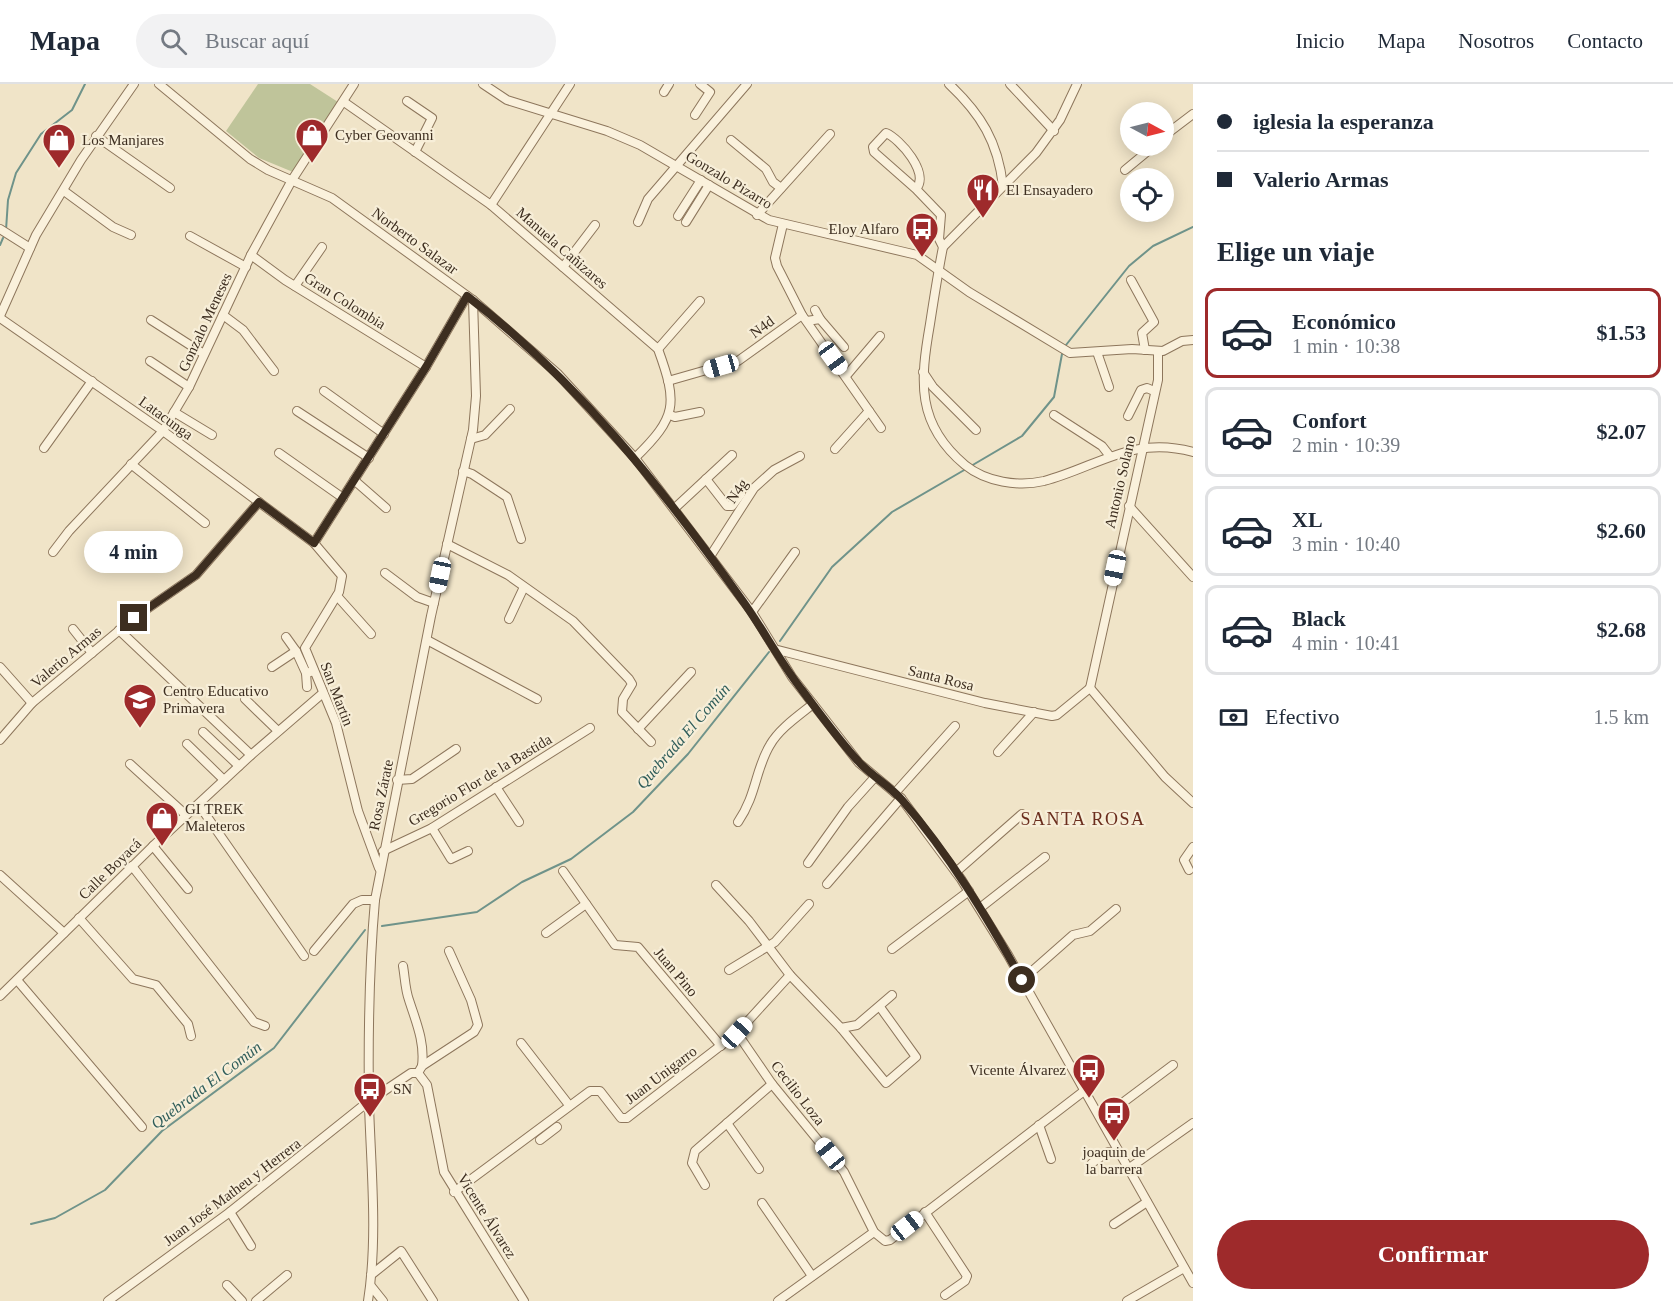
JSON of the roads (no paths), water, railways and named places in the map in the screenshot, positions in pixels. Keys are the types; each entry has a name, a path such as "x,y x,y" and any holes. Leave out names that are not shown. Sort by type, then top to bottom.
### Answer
{"street":[{"path":"0,317 30,248 96,136 134,84"},
{"name":"Norberto Salazar","path":"159,84 250,159 332,198 470,298 557,373 635,458 711,555 752,612 778,650 792,677 859,763 898,795 969,891 1022,980 1193,1283"},
{"name":"Gonzalo Meneses","path":"53,552 69,531 162,431 189,387 251,255 292,180 354,84"},
{"name":"Gonzalo Pizarro","path":"483,84 507,100 607,131 676,164 757,215 783,224 917,255 939,268 969,292 1061,350 1079,354 1158,351 1187,339 1193,340"},
{"path":"491,205 570,84"},
{"path":"664,92 669,84"},
{"path":"695,115 710,92 700,84"},
{"path":"638,222 648,199 747,84"},
{"path":"949,84 966,100 987,129 1001,171 1003,186"},
{"path":"1010,84 1054,131"},
{"path":"1077,84 1054,131 943,247 922,370 923,398 932,423 954,454 979,474 1012,483 1042,481 1109,455 1142,449 1173,448 1193,452"},
{"path":"407,101 432,118 415,152"},
{"name":"Manuela Cañizares","path":"344,102 491,205 658,349"},
{"path":"1174,128 1193,114"},
{"path":"916,189 920,180 918,169 910,156 886,133 873,149 941,215 939,238 943,247"},
{"path":"757,215 830,134"},
{"path":"96,136 170,188"},
{"path":"730,140 766,169 773,182 781,189"},
{"path":"1127,168 1142,156"},
{"path":"678,216 701,180"},
{"path":"686,222 709,185"},
{"path":"64,190 108,224 131,235"},
{"path":"783,224 775,258 777,266 805,318 880,428"},
{"path":"563,267 595,225"},
{"path":"0,230 30,248"},
{"path":"190,236 246,267"},
{"path":"295,286 322,247"},
{"name":"Gran Colombia","path":"251,255 295,286 426,367"},
{"path":"1131,280 1154,322 1142,333 1145,350"},
{"path":"371,634 337,596 342,586 342,576 314,543 470,298"},
{"name":"Rosa Zárate","path":"368,1301 371,1286 369,1101 371,946 375,900 434,603 471,439 476,396 470,298"},
{"path":"635,458 661,432 670,415 668,381 658,349 700,301"},
{"path":"814,310 844,347"},
{"path":"223,315 243,330 274,372"},
{"name":"Latacunga","path":"0,317 162,431 314,543"},
{"path":"805,318 820,319"},
{"name":"N4d","path":"668,381 738,361 805,318"},
{"path":"151,320 204,354"},
{"path":"846,376 880,336"},
{"name":"Antonio Solano","path":"1090,688 1158,380 1158,351"},
{"path":"1097,352 1109,387"},
{"path":"150,361 189,387"},
{"path":"922,370 933,387 976,430"},
{"path":"44,448 92,381"},
{"path":"1128,416 1141,390 1147,388 1154,391"},
{"path":"324,391 384,434"},
{"path":"471,439 485,435 510,410"},
{"path":"297,411 369,458"},
{"path":"835,449 869,411"},
{"path":"174,412 212,435"},
{"path":"670,415 675,417 700,412"},
{"path":"1054,415 1102,446 1109,455"},
{"path":"279,453 343,498"},
{"path":"675,508 732,455"},
{"name":"N4g","path":"711,555 754,488 774,470 800,456"},
{"path":"131,464 205,523"},
{"path":"463,471 472,474 507,497 521,539"},
{"path":"706,479 727,506 732,506 741,494"},
{"path":"354,480 386,508"},
{"name":"Valerio Armas","path":"0,740 32,703 118,630 196,575 259,502"},
{"path":"1129,506 1193,577"},
{"path":"447,544 508,575 573,621 629,679 631,689 623,699 621,707 651,742"},
{"path":"752,612 795,552"},
{"path":"385,573 417,597 434,603"},
{"path":"508,619 524,587"},
{"name":"San Martin","path":"337,596 305,644 306,652 310,672 323,693 336,723 358,811 380,870"},
{"path":"73,629 92,653"},
{"path":"118,630 251,755"},
{"path":"286,637 310,672 307,687"},
{"path":"427,640 537,699"},
{"name":"Santa Rosa","path":"778,650 985,703 1057,715 1090,688"},
{"path":"272,666 296,651"},
{"path":"0,667 32,703"},
{"path":"638,729 691,672"},
{"path":"1090,688 1165,777 1193,803"},
{"name":"Calle Boyacá","path":"0,996 186,815 323,693"},
{"path":"245,699 278,731"},
{"path":"738,822 750,804 764,759 773,740 813,704"},
{"path":"998,752 1035,712"},
{"path":"827,884 955,726"},
{"name":"Gregorio Flor de la Bastida","path":"383,851 432,828 590,728"},
{"path":"203,732 239,766"},
{"path":"187,744 224,780"},
{"path":"398,780 412,779 456,749"},
{"path":"130,764 186,815"},
{"path":"808,863 848,807 875,777"},
{"path":"496,787 519,822"},
{"path":"1185,795 1193,788"},
{"path":"199,805 304,956"},
{"path":"956,872 1022,814"},
{"path":"432,828 451,859 468,851"},
{"path":"153,846 188,889"},
{"path":"1189,870 1184,861 1193,847"},
{"path":"980,908 1045,857"},
{"path":"132,866 254,1022 265,1026"},
{"name":"Juan Pino","path":"563,871 615,945 638,947 721,1046"},
{"path":"0,875 64,933"},
{"path":"717,885 770,946 790,975 841,1028 882,1081 889,1082 916,1057 880,1008"},
{"path":"892,950 969,891"},
{"path":"314,951 353,904 362,900 375,900"},
{"path":"546,933 586,904"},
{"path":"729,970 770,946 809,904"},
{"path":"1022,980 1072,935 1090,931 1116,909"},
{"path":"79,918 133,979 154,983 186,1022 191,1036"},
{"path":"369,1101 474,1032 478,1025 471,1000 449,951"},
{"name":"Vicente Álvarez","path":"403,966 408,998 420,1033 423,1054 417,1071 426,1085 444,1172 454,1192 524,1301"},
{"name":"Juan Unigarro","path":"454,1192 545,1122 595,1089 600,1091 621,1118 627,1118 737,1033 790,975"},
{"path":"17,980 142,1127"},
{"path":"841,1028 857,1024 880,1008 891,995"},
{"name":"Cecilio Loza","path":"737,1033 772,1084 844,1172 874,1232"},
{"path":"521,1043 569,1105"},
{"path":"1101,1119 1173,1065"},
{"path":"705,1185 692,1163 692,1156 701,1144 772,1084"},
{"path":"781,1300 874,1232 881,1240 890,1240 1084,1091"},
{"name":"Juan José Matheu y Herrera","path":"108,1301 230,1212 369,1101"},
{"path":"540,1140 554,1129 545,1122"},
{"path":"727,1123 759,1168"},
{"path":"1128,1168 1193,1123"},
{"path":"1040,1125 1051,1159"},
{"path":"1092,1163 1108,1152 1119,1152"},
{"path":"1114,1224 1148,1202"},
{"path":"762,1203 812,1276"},
{"path":"230,1212 251,1246"},
{"path":"925,1212 967,1276 965,1281 945,1295"},
{"path":"371,1275 402,1251 433,1301"},
{"path":"1127,1301 1184,1268"},
{"path":"256,1301 287,1275"},
{"path":"227,1285 242,1301"},
{"path":"371,1286 383,1301"}],"waterway":[{"path":"6,230 8,200 16,173 41,134 72,110 85,84"},
{"name":"Quebrada El Común","path":"1066,345 1129,266 1153,246 1193,227"},
{"path":"0,245 3,238"},
{"name":"Quebrada El Común","path":"971,466 1022,436 1054,397 1062,354"},
{"name":"Quebrada El Común","path":"780,641 832,567 892,512 966,469"},
{"name":"Quebrada El Común","path":"382,926 477,912 522,882 571,859 633,812 688,754 769,652"},
{"name":"Quebrada El Común","path":"31,1224 55,1218 105,1190 162,1131 274,1048 365,930"}],"place":[{"name":"Cyber Geovanni","path":"312,164"},
{"name":"Los Manjares","path":"59,169"},
{"name":"El Ensayadero","path":"983,219"},
{"name":"Eloy Alfaro","path":"922,258"},
{"name":"Centro Educativo Primavera","path":"140,729"},
{"name":"GI TREK Maleteros","path":"162,847"},
{"name":"Vicente Álvarez","path":"1089,1099"},
{"name":"SN","path":"370,1118"},
{"name":"joaquin de la barrera","path":"1114,1142"}],"district":[{"name":"SANTA ROSA","path":"1083,819"}]}
